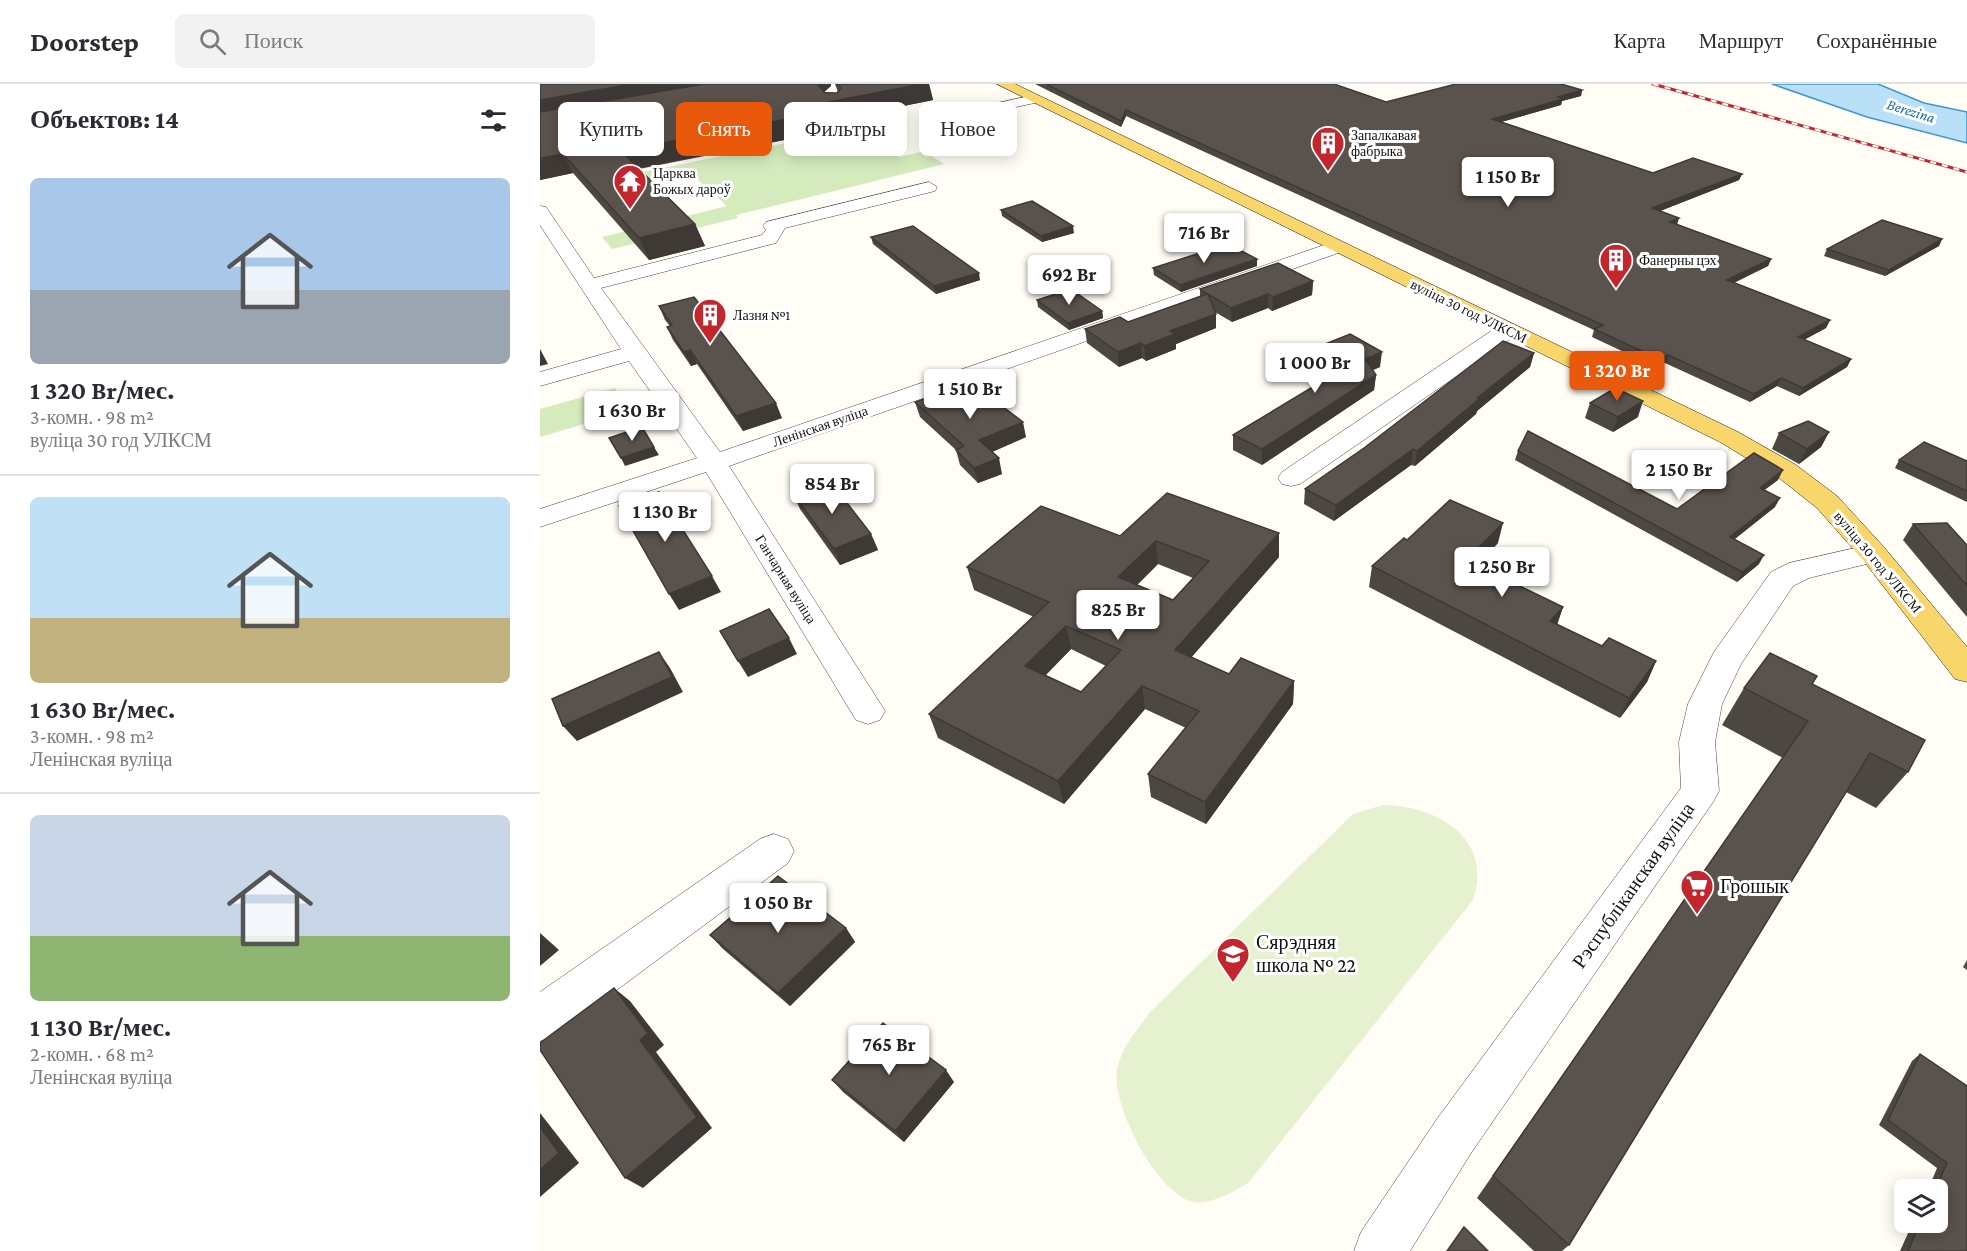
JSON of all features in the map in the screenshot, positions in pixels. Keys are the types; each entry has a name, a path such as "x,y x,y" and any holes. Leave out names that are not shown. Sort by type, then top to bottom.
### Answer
{"main road":[{"name":"вуліца 30 год УЛКСМ","path":"1004,84 1729,437 1787,471 1827,502 1873,553 1967,670"}],"street":[{"path":"1017,103 1034,99"},
{"path":"589,285 768,239 777,229 772,225 929,187"},
{"name":"Ганчарная вуліца","path":"543,220 714,463 868,711"},
{"name":"Ленінская вуліца","path":"540,518 694,466 714,463 1337,247"},
{"path":"1291,478 1508,330"},
{"path":"540,379 634,352"},
{"name":"Рэспубліканская вуліца","path":"1380,1251 1454,1136 1700,791 1697,742 1705,704 1726,660 1782,579 1800,570 1873,553"},
{"path":"540,1019 774,851"}],"green space":[{"path":"784,143 784,156 900,157 919,152 919,156 932,156 944,164 736,215 738,218 612,249 602,237 727,206 688,171 609,187 598,181 722,156 772,156 772,146"},
{"path":"615,388 628,411 540,437 540,409"},
{"path":"1383,805 1423,812 1441,819 1456,830 1468,843 1475,859 1477,878 1473,900 1248,1183 1206,1202 1193,1202 1179,1195 1165,1183 1139,1146 1121,1104 1117,1070 1126,1046 1151,1011 1353,814"}],"water":[{"name":"Berezina","path":"1772,84 1878,84 1924,103 1967,112 1967,143 1867,117"}],"building":[{"path":"540,84 632,84 540,100"},
{"path":"704,84 817,84 825,93 837,93 841,88 837,84 921,84 829,102 784,102 784,120 772,122 772,102 676,102 676,140 664,143 664,102 599,102"},
{"path":"1046,84 1334,84 1386,102 1456,84 1561,84 1582,90 1558,97 1563,99 1492,119 1653,173 1693,158 1742,174 1652,208 1679,218 1670,222 1771,259 1727,280 1830,320 1798,337 1851,359 1803,388 1781,378 1754,394 1668,355 1659,359 1594,329 1603,325 1126,110 1121,121"},
{"path":"558,109 558,155 540,158 540,112"},
{"path":"565,156 626,156 695,224 639,238"},
{"path":"1032,201 1073,226 1041,236 1001,210"},
{"path":"1882,220 1942,239 1889,270 1827,249"},
{"path":"913,226 979,273 934,286 871,237"},
{"path":"1228,244 1257,259 1180,285 1153,268"},
{"path":"1278,263 1313,281 1273,297 1268,294 1231,308 1208,294 1216,314 1170,331 1175,334 1144,346 1141,343 1118,352 1085,329 1120,317 1128,322 1207,294 1200,289"},
{"path":"1071,289 1102,311 1068,323 1037,300"},
{"path":"694,297 776,403 736,416 690,350 684,352 667,327 672,325 659,306"},
{"path":"1350,334 1382,352 1365,359 1376,375 1262,449 1233,435 1351,364 1320,346"},
{"path":"1503,341 1534,353 1477,398 1479,399 1417,451 1413,449 1336,505 1305,489 1364,448"},
{"path":"971,383 1023,422 979,440 999,458 974,468 956,450 964,446 915,402"},
{"path":"1615,388 1643,401 1618,417 1590,403"},
{"path":"1808,421 1829,432 1807,449 1779,433"},
{"path":"642,427 654,447 621,458 609,438"},
{"path":"1528,431 1677,509 1754,453 1783,470 1760,488 1780,498 1730,537 1764,555 1742,572 1518,451"},
{"path":"1924,442 1967,461 1967,491 1899,460"},
{"path":"830,481 871,534 834,549 793,494"},
{"path":"659,492 712,576 669,594 619,506"},
{"path":"1167,493 1279,533 1175,650 1229,674 1241,658 1294,681 1205,802 1148,774 1199,711 1142,686 1058,781 929,714 1049,602 967,567 1041,506 1120,536","holes":["1156,541 1209,561 1173,600 1118,577","1066,626 1121,650 1081,692 1025,666"]},
{"path":"1450,500 1503,523 1466,560 1563,607 1550,621 1602,646 1609,638 1656,661 1629,698 1372,566 1404,538 1407,540"},
{"path":"1947,523 1967,545 1967,586 1913,524"},
{"path":"769,609 789,638 738,661 720,631"},
{"path":"659,652 672,677 563,726 552,699"},
{"path":"1770,653 1817,676 1812,684 1925,740 1908,772 1870,753 1569,1245 1493,1176 1808,721 1744,688"},
{"path":"778,876 846,928 778,993 710,935"},
{"path":"614,988 648,1033 640,1040 697,1117 625,1178 540,1050 540,1043"},
{"path":"883,1023 946,1070 895,1131 832,1080"},
{"path":"1920,1054 1967,1086 1967,1251 1908,1251 1915,1233 1948,1233 1948,1179 1940,1179 1947,1163 1888,1120"},
{"path":"540,1127 559,1153 540,1170"},
{"path":"1464,1227 1488,1251 1447,1251"}],"railway":[{"path":"1653,84 1967,172"}],"place":[{"name":"Запалкавая фабрыка","path":"1328,172"},
{"name":"Царква Божых дароў","path":"630,210"},
{"name":"Фанерны цэх","path":"1616,289"},
{"name":"Лазня №1","path":"710,344"},
{"name":"Грошык","path":"1697,915"},
{"name":"Сярэдняя школа № 22","path":"1233,983"}]}
